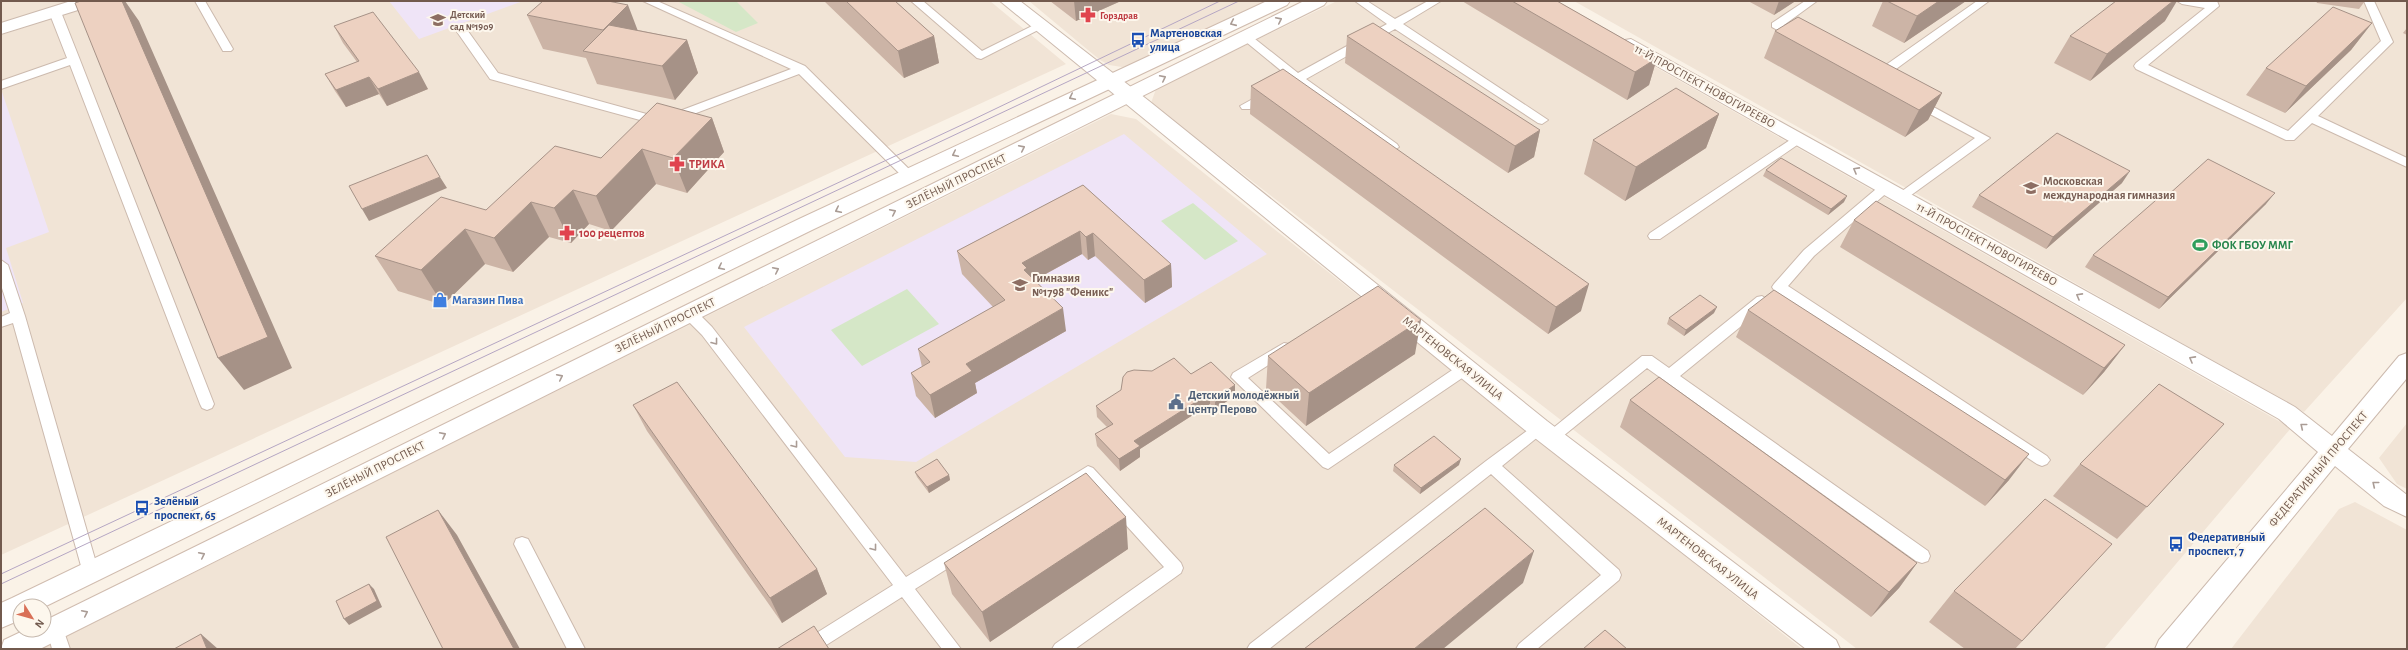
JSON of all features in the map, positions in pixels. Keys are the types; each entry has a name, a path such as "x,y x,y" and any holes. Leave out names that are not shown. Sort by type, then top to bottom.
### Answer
{"main road":[{"path":"1,29 88,1"},
{"name":"МАРТЕНОВСКАЯ УЛИЦА","path":"1009,1 1128,96 1365,297 1466,368 1546,432 1827,649"},
{"name":"ЗЕЛЁНЫЙ ПРОСПЕКТ","path":"38,598 1107,80 1281,1"},
{"name":"ЗЕЛЁНЫЙ ПРОСПЕКТ","path":"13,649 58,639 689,312 1318,1"},
{"name":"11-Й ПРОСПЕКТ НОВОГИРЕЕВО","path":"1616,35 2287,413 2393,499 2407,507"},
{"name":"ФЕДЕРАТИВНЫЙ ПРОСПЕКТ","path":"2168,649 2407,362"},
{"name":"ЗЕЛЁНЫЙ ПРОСПЕКТ","path":"1,616 12,610"}],"lane":[{"path":"200,1 226,49"},
{"path":"648,1 801,69 909,176"},
{"path":"916,1 981,56 1040,26"},
{"path":"1360,1 1542,120"},
{"path":"1246,106 1436,1"},
{"path":"1809,43 1776,25 1812,1"},
{"path":"1888,86 1872,77 1984,1"},
{"path":"2182,1 2213,4"},
{"path":"2213,4 2140,66 2290,137 2387,42 2369,1"},
{"path":"55,12 207,404"},
{"path":"461,29 494,76 662,122 801,69"},
{"path":"1246,37 1297,78 1406,156"},
{"path":"1,85 74,60"},
{"path":"1669,376 1779,287 1809,253 1894,192 1984,138 1909,98"},
{"path":"2310,118 2407,162"},
{"path":"1655,236 1799,138"},
{"path":"1,265 18,316 91,573"},
{"path":"1779,287 2042,460"},
{"path":"689,312 707,331 952,649"},
{"path":"1,322 18,316"},
{"path":"1298,339 1238,377 1328,463 1466,368"},
{"path":"1256,649 1491,465 1546,432 1647,360 1922,556"},
{"path":"1491,465 1614,575 1529,648"},
{"path":"805,649 1088,472 1175,568 1061,649"},
{"path":"522,544 576,649"}],"shaded area":[{"path":"1,1 71,1 1,24"},
{"path":"105,1 990,1 1066,64 1,555 1,35"},
{"name":"Детский сад №1909","path":"389,1 523,1 419,39"},
{"path":"1029,1 1269,1 1138,64 1122,67 1109,65 1100,60"},
{"path":"1337,1 1539,1 2291,428 2104,649 1857,649 1151,103 1156,89"},
{"path":"1574,1 2407,1 2407,298 2304,412"},
{"path":"1,89 49,232 6,248 23,303 1,312"},
{"path":"1111,114 1136,119 1802,649 41,649"},
{"name":"Гимназия №1798 \"Феникс\"","path":"1124,134 1267,254 916,462 845,457 744,327"},
{"path":"2407,423 2407,489 2397,484 2379,458"},
{"path":"2355,502 2407,530 2407,649 2231,649 2339,509"}],"green space":[{"path":"677,1 736,1 758,23 736,32"},
{"path":"1193,203 1238,241 1205,260 1161,221"},
{"path":"907,289 939,324 862,366 831,330"}],"building":[{"path":"81,1 122,1 268,337 218,358 75,3"},
{"path":"543,1 608,1 628,5 603,30 527,15"},
{"path":"846,1 895,1 934,36 898,51"},
{"path":"1512,1 1557,1 1657,58 1635,72"},
{"path":"1887,1 1939,1 1917,16"},
{"path":"2116,1 2173,1 2107,54 2070,36"},
{"path":"2333,7 2372,23 2306,86 2266,68"},
{"path":"373,12 419,72 378,89 369,77 336,90 325,74 359,61 334,26"},
{"path":"1798,17 1942,93 1919,110 1775,31"},
{"path":"1373,23 1540,130 1515,146 1347,36"},
{"path":"609,25 687,40 662,66 583,51"},
{"path":"1283,69 1589,284 1556,307 1251,86"},
{"path":"1676,88 1719,114 1636,167 1593,140"},
{"path":"657,103 712,118 673,158 642,149 596,196 573,190 554,208 531,202 494,238 465,229 421,270 375,256 441,197 486,210 555,146 601,158"},
{"path":"2057,133 2130,171 2053,237 1979,195"},
{"path":"427,155 440,177 362,209 349,186"},
{"path":"1781,158 1847,196 1831,209 1766,170"},
{"path":"2208,159 2275,193 2168,297 2093,255 2163,194 2167,196"},
{"path":"1083,185 1171,264 1144,280 1093,233 1086,237 1080,231 1022,263 1027,268 1024,270 1063,308 966,364 972,371 930,395 911,373 930,362 918,349 1005,300 957,251"},
{"path":"1876,201 2125,345 2104,368 1854,220"},
{"path":"1378,286 1421,320 1309,393 1268,356"},
{"path":"1774,290 2029,454 2005,480 1748,310"},
{"path":"1700,295 1717,307 1686,330 1669,318"},
{"path":"1174,358 1191,374 1211,362 1235,385 1215,398 1210,393 1134,441 1140,446 1119,459 1095,434 1113,424 1096,406 1121,390 1123,377 1127,372 1134,370 1152,371"},
{"path":"1659,377 1917,563 1889,592 1630,400"},
{"path":"677,382 817,569 770,598 633,405"},
{"path":"2159,384 2224,424 2147,507 2080,464"},
{"path":"1434,436 1461,459 1421,488 1394,465"},
{"path":"937,459 949,475 927,487 915,472"},
{"path":"1086,473 1126,517 982,612 944,563"},
{"path":"2045,499 2112,544 2022,641 1954,591"},
{"path":"1485,508 1534,551 1414,649 1304,649"},
{"path":"438,510 514,649 443,649 386,537"},
{"path":"369,584 377,601 344,619 336,601"},
{"path":"814,626 829,649 777,649"},
{"path":"1605,630 1627,649 1583,649"},
{"path":"201,634 207,649 174,649"}],"tram line":[{"path":"1,574 968,122 1220,1"},
{"path":"1,584 1239,1"}],"place":[{"name":"Горздрав","path":"1088,15"},
{"name":"Детский сад №1909","path":"438,20"},
{"name":"Мартеновская улица","path":"1138,40"},
{"name":"ТРИКА","path":"677,164"},
{"name":"Московская международная гимназия","path":"2031,188"},
{"name":"100 рецептов","path":"567,233"},
{"name":"ФОК ГБОУ ММГ","path":"2200,245"},
{"name":"Гимназия №1798 \"Феникс\"","path":"1020,285"},
{"name":"Магазин Пива","path":"440,300"},
{"name":"Детский молодёжный центр Перово","path":"1176,402"},
{"name":"Зелёный проспект, 65","path":"142,508"},
{"name":"Федеративный проспект, 7","path":"2176,544"}]}
